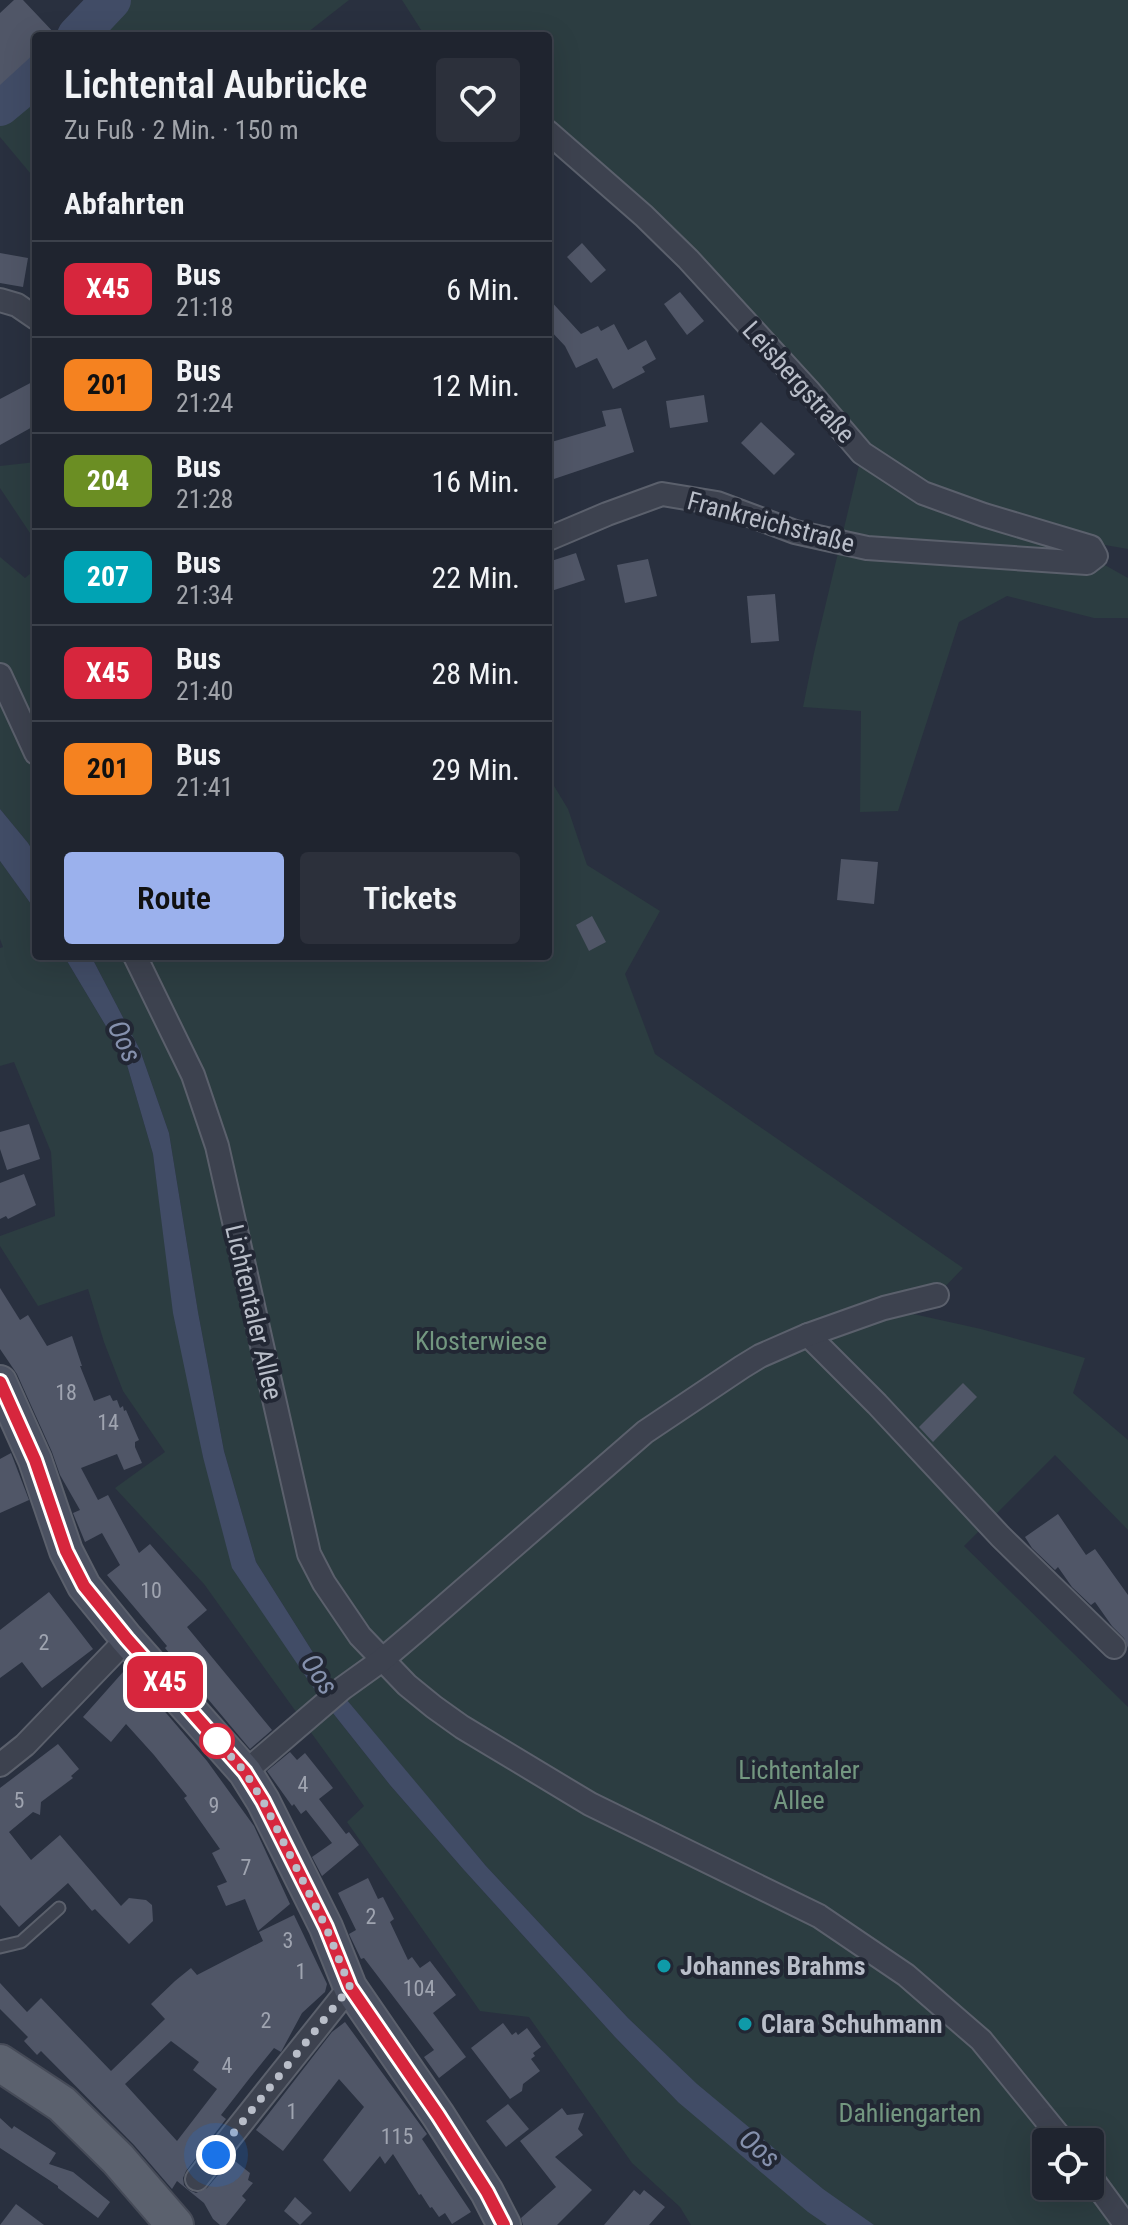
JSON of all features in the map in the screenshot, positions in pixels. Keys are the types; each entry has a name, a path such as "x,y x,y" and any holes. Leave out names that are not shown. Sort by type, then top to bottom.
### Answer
{"main road":[{"path":"0,1382 35,1460 66,1551 84,1586 245,1772 263,1801 326,1927 350,1987 438,2115 487,2192 504,2225"},
{"path":"0,2063 62,2104 118,2159 175,2225"}],"street":[{"name":"Leisbergstraße","path":"552,136 688,259 862,453 923,493 1091,547 1096,556"},
{"path":"0,300 17,305 32,315"},
{"name":"Frankreichstraße","path":"552,537 662,494 717,503 795,532 867,548 1087,563 1096,556"},
{"path":"0,675 32,744"},
{"name":"Lichtentaler Allee","path":"137,960 193,1075 217,1146 309,1554 341,1610 407,1685 462,1727 577,1797 819,1916 906,1975 981,2040 1053,2128"},
{"path":"245,1772 343,1688 382,1660 645,1432 760,1356 884,1308 937,1295"},
{"path":"808,1335 1000,1536 1114,1647"},
{"path":"0,1765 25,1745 127,1639"},
{"path":"197,2179 350,1987"},
{"path":"1104,2195 1126,2225"}],"lane":[{"path":"0,1947 21,1942 59,1908"}],"green space":[{"path":"102,0 349,0 308,32 69,32"},
{"path":"402,0 1128,0 1128,549 1053,536 1128,578 1128,618 1094,618 1007,596 959,622 898,811 860,812 861,711 803,707 862,453 808,390 552,136 552,32 422,32"},
{"path":"32,67 32,175 0,137 0,96"},
{"path":"32,462 32,536 0,488 0,466"},
{"path":"0,557 25,578 32,572 32,850 0,809"},
{"name":"Lichtentaler Allee","path":"552,783 568,809 587,865 660,911 625,974 655,1054 963,1268 937,1295 886,1308 981,1329 1085,1358 1073,1393 1128,1440 1128,1530 1055,1455 964,1546 1128,1707 1128,2225 691,2225 680,2207 632,2163 529,2017 480,2011 347,1822 364,1806 204,1584 115,1488 165,1452 123,1391 88,1289 38,1306 0,1246 0,1236 55,1216 51,1152 14,1062 0,1066 0,948 3,947 0,939 0,861 32,905 32,960 66,960 125,1058 153,1154 203,1457 317,1693 390,1785 464,1870 678,2102 696,2084 628,2018 486,1866 403,1768 331,1681 256,1562 224,1451 169,1133 140,1050 93,960 552,960"}],"water":[{"path":"0,809 32,850 32,905 0,861"},
{"path":"66,960 93,960 140,1050 169,1133 224,1451 256,1562 331,1681 486,1866 628,2018 697,2084 823,2189 874,2225 827,2225 678,2102 615,2037 390,1785 317,1693 232,1568 203,1457 173,1313 153,1154 125,1058"}],"building":[{"path":"14,0 23,0 53,32 32,32 32,56 0,85 0,13"},
{"path":"582,243 606,270 591,283 567,257"},
{"path":"0,253 28,258 23,287 0,283"},
{"path":"680,292 704,321 687,335 664,304"},
{"path":"552,302 581,334 598,326 601,331 614,324 628,350 646,340 656,359 642,367 645,372 613,389 597,358 576,368 565,346 552,332"},
{"path":"32,382 32,427 0,445 0,399"},
{"path":"704,395 708,422 670,428 666,401"},
{"path":"621,408 634,452 552,480 552,442 606,426 602,411"},
{"path":"761,422 795,454 774,475 741,443"},
{"path":"576,553 585,580 552,591 552,561"},
{"path":"648,559 657,596 625,603 617,565"},
{"path":"775,594 779,641 751,643 747,596"},
{"path":"841,859 878,862 874,904 837,900"},
{"path":"592,916 606,942 589,951 576,925"},
{"path":"29,1124 40,1159 7,1170 0,1149 0,1132"},
{"path":"24,1174 36,1205 8,1219 6,1216 0,1219 0,1183"},
{"path":"0,1288 20,1320 28,1315 47,1346 72,1336 94,1401 110,1395 113,1401 117,1400 120,1408 123,1406 126,1410 139,1440 135,1442 135,1447 142,1463 124,1470 117,1454 81,1468 98,1500 108,1495 139,1553 150,1544 207,1610 187,1627 272,1730 250,1749 107,1575 120,1565 102,1533 85,1542 73,1513 80,1510 60,1475 17,1374 0,1349"},
{"path":"963,1383 977,1397 933,1442 919,1427"},
{"path":"11,1453 29,1500 0,1513 0,1459"},
{"path":"1058,1514 1086,1555 1095,1549 1128,1595 1128,1648 1124,1638 1095,1602 1091,1605 1072,1587 1058,1567 1055,1570 1025,1537"},
{"path":"49,1592 93,1649 42,1688 22,1662 0,1678 0,1630"},
{"path":"123,1672 132,1673 207,1761 254,1826 290,1904 258,1931 245,1899 226,1906 217,1886 227,1882 212,1853 220,1849 184,1798 187,1796 154,1755 126,1724 111,1742 83,1717"},
{"path":"58,1744 79,1769 71,1776 73,1778 41,1802 40,1815 33,1812 9,1832 31,1860 60,1835 121,1906 129,1898 146,1900 152,1905 153,1921 129,1944 95,1909 92,1911 68,1883 19,1927 0,1905 0,1788"},
{"path":"290,1752 297,1760 305,1753 333,1788 319,1799 346,1834 349,1832 359,1845 322,1876 312,1857 332,1843 306,1810 301,1814 294,1804 292,1806 267,1771"},
{"path":"368,1878 378,1899 383,1897 394,1919 390,1922 408,1960 412,1957 420,1968 430,1961 456,1995 433,2013 466,2057 439,2078 424,2057 434,2050 364,1958 361,1959 349,1934 356,1930 338,1893"},
{"path":"294,1915 327,1984 325,1992 302,2013 281,2052 274,2048 221,2115 226,2119 186,2171 184,2185 196,2193 207,2188 228,2163 235,2161 250,2173 248,2180 253,2183 242,2196 246,2200 226,2225 220,2225 204,2203 177,2181 172,2189 134,2145 41,2051 37,2055 24,2041 28,2037 0,2009 0,1983 27,2012 41,1998 111,2071 165,2019 151,2004 175,1981 191,1968 197,1975 263,1941 259,1932","holes":["171,2041 199,2062 193,2070 217,2089 177,2141 125,2084"]},
{"path":"345,2022 427,2134 422,2139 471,2212 452,2224 445,2213 439,2217 419,2195 393,2154 385,2164 380,2156 350,2192 323,2160 364,2107 339,2079 283,2151 256,2130 332,2032"},
{"path":"503,2023 512,2035 516,2032 518,2035 527,2028 541,2047 531,2059 540,2071 510,2099 471,2048"},
{"path":"508,2104 529,2129 506,2147 486,2121"},
{"path":"562,2108 567,2115 584,2113 578,2129 583,2135 555,2157 592,2190 557,2225 523,2225 521,2218 556,2187 520,2141"},
{"path":"0,2118 12,2129 14,2126 56,2153 49,2164 73,2172 110,2202 98,2218 58,2186 0,2148"},
{"path":"634,2190 640,2195 644,2190 665,2207 649,2225 604,2225"},
{"path":"295,2197 312,2213 300,2225 284,2211"},
{"path":"16,2204 44,2225 0,2225"}],"waterway":[{"name":"Oos","path":"81,32 111,0"},
{"name":"Oos","path":"0,106 32,79"}],"bus line":[{"name":"X45","path":"0,1382 35,1460 66,1551 84,1586 245,1772 263,1801 326,1927 350,1987 438,2115 487,2192 504,2225"}],"place":[{"name":"Johannes Brahms","path":"664,1966"},
{"name":"Clara Schuhmann","path":"745,2024"}],"route":[{"path":"216,2155 350,1987 326,1927 263,1801 245,1772 217,1741"}],"park label":[{"name":"Klosterwiese","path":"481,1341"},
{"name":"Dahliengarten","path":"910,2113"}]}
